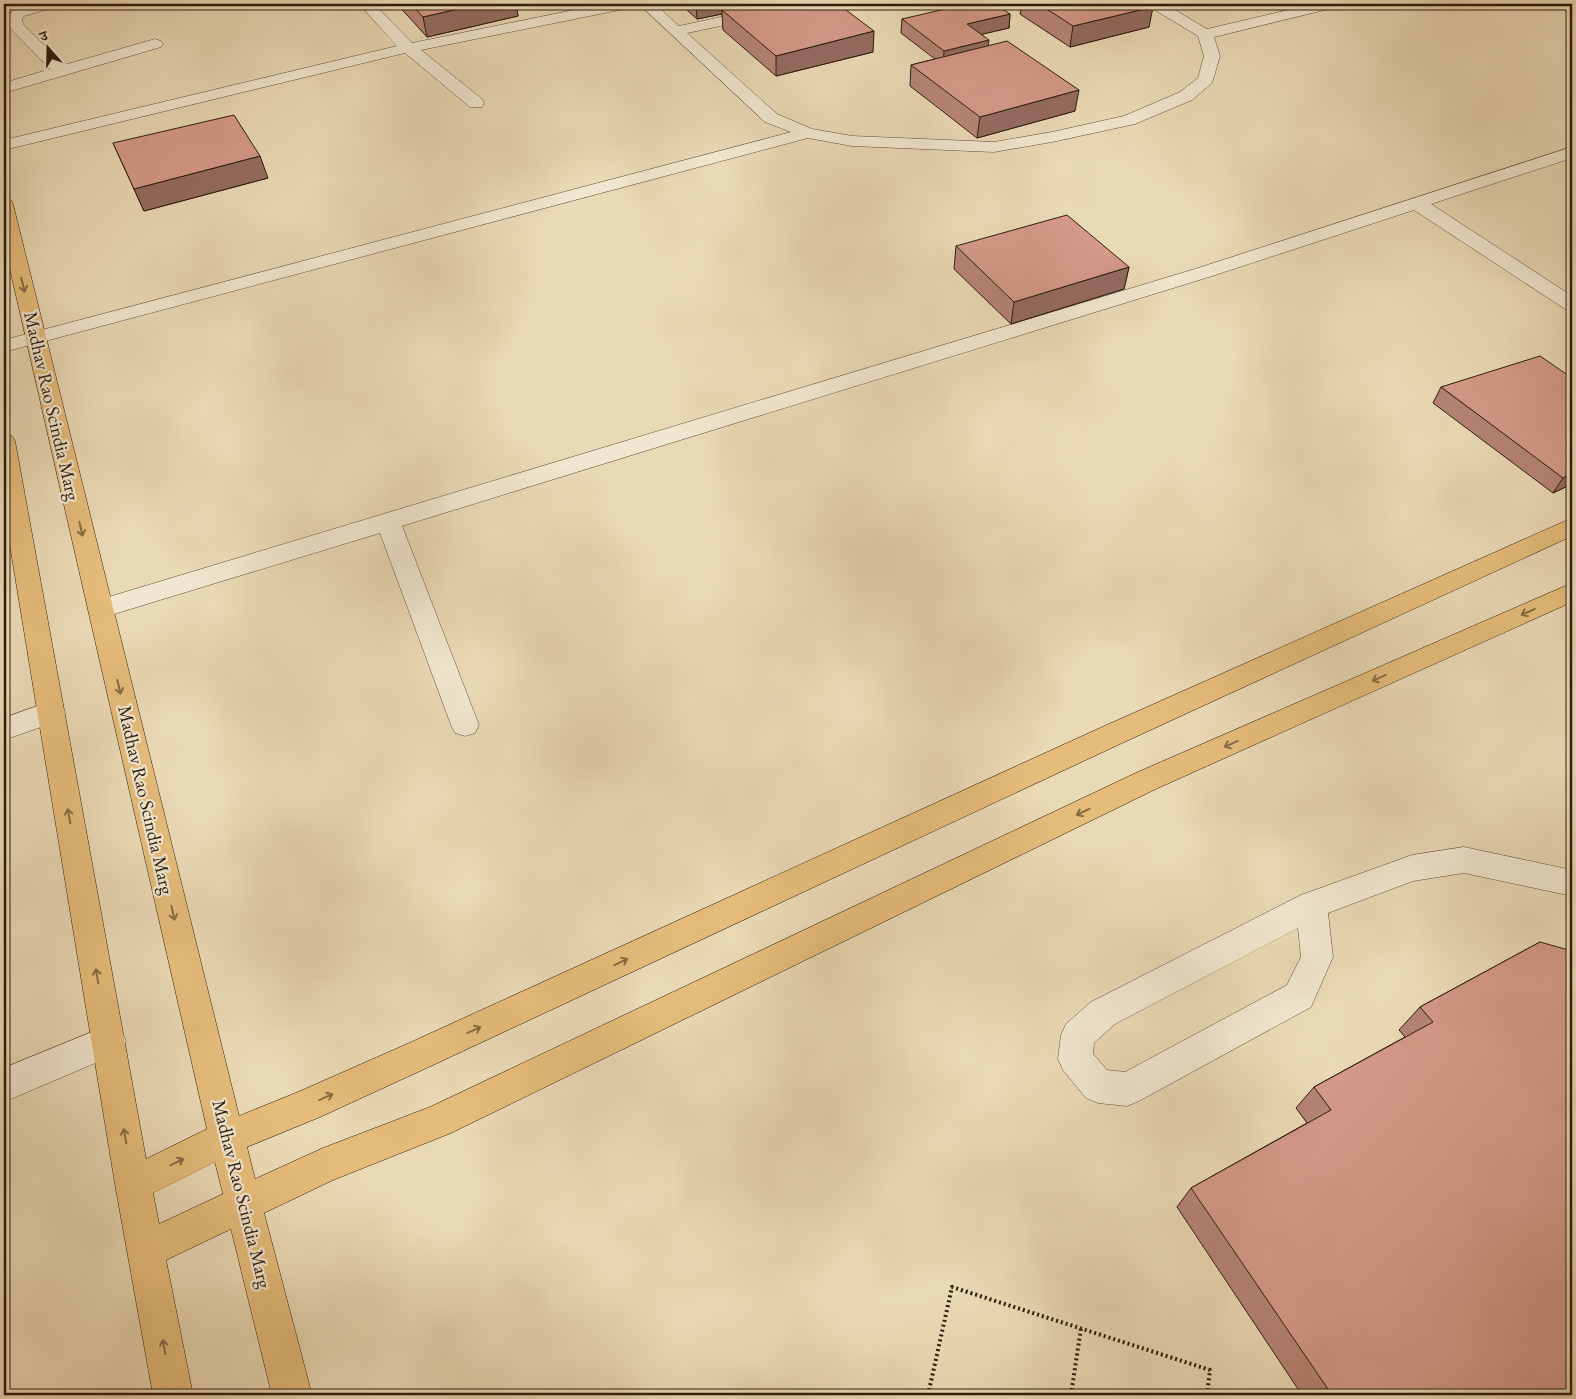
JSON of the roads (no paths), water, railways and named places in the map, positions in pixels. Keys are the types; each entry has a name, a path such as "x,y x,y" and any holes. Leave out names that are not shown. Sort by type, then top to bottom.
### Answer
{"main road":[{"name":"Madhav Rao Scindia Marg","path":"4,204 227,1138 292,1395"},
{"path":"4,442 133,1184 173,1395"},
{"path":"133,1184 227,1138 308,1105 419,1055 1101,740 1572,526"},
{"path":"146,1250 323,1166 439,1120 1148,780 1572,592"}],"street":[{"path":"50,4 20,13 14,18 15,24 61,71"},
{"path":"366,4 408,48 476,103"},
{"path":"4,145 408,48 624,4"},
{"path":"646,4 771,118 808,133 862,141 994,147 1052,137 1129,120 1186,96 1206,80 1212,56 1205,34 1155,4"},
{"path":"675,31 802,4"},
{"path":"1205,34 1332,4"},
{"path":"4,88 155,44"},
{"path":"4,346 808,133"},
{"path":"100,609 1202,273 1572,152"},
{"path":"1417,203 1572,305"},
{"path":"388,522 465,725"},
{"path":"4,729 51,712"},
{"path":"1312,905 1318,957 1300,996 1127,1089 1098,1086 1075,1059 1078,1035 1103,1013 1312,905 1412,868 1464,860 1572,883"},
{"path":"4,1085 109,1042"}]}
